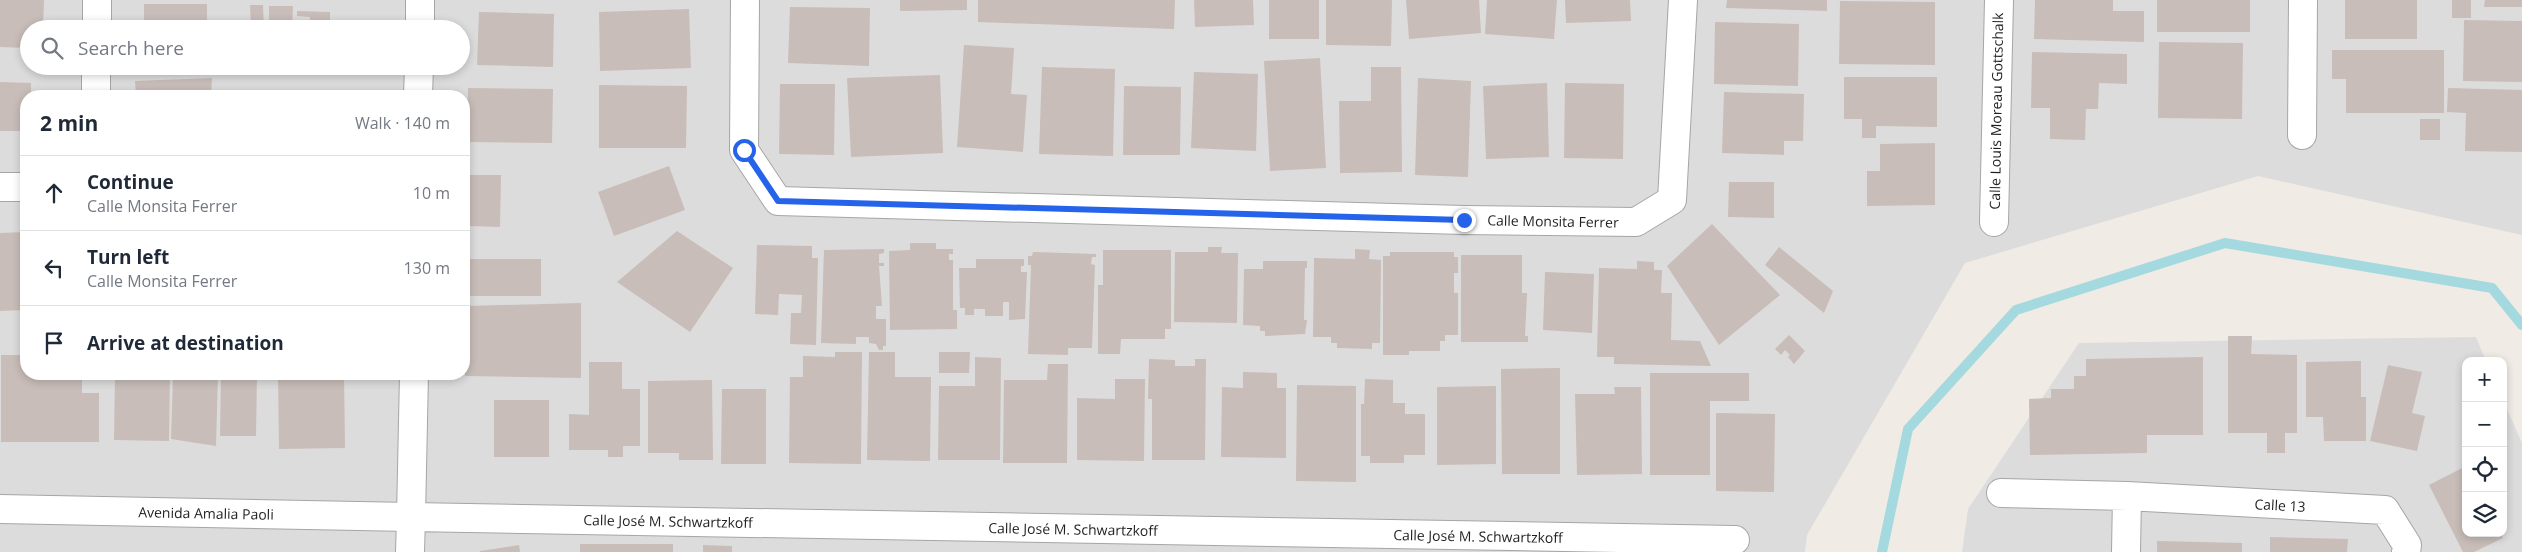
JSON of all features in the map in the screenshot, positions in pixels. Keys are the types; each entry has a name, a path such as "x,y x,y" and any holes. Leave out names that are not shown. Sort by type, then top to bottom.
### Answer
{"street":[{"path":"97,0 97,20"},
{"path":"420,0 420,20"},
{"name":"Calle Monsita Ferrer","path":"744,0 744,150 778,201 1464,220 1636,222 1672,200 1683,0"},
{"name":"Calle Louis Moreau Gottschalk","path":"1994,222 1999,0"},
{"path":"2302,135 2303,0"},
{"path":"96,75 96,90"},
{"path":"418,90 419,75"},
{"path":"0,187 20,188"},
{"path":"410,552 414,380"},
{"path":"2001,493 2127,496 2126,552"},
{"name":"Calle 13","path":"2127,496 2385,510 2406,545 2406,552"},
{"name":"Avenida Amalia Paoli","path":"0,509 411,517"},
{"name":"Calle José M. Schwartzkoff","path":"411,517 1735,540"}],"shaded area":[{"path":"0,0 2522,0 2522,235 2258,176 1965,263 1807,535 1805,552 0,552"},
{"path":"2476,337 2484,357 2462,357 2462,537 2507,537 2507,409 2522,443 2522,552 1962,552 1968,509 2079,343"}],"building":[{"path":"0,0 44,0 43,20 20,20 20,48 0,47"},
{"path":"900,0 967,0 967,10 900,11"},
{"path":"978,0 1175,0 1174,29 978,22"},
{"path":"1194,0 1253,0 1254,25 1195,27"},
{"path":"1269,0 1319,0 1319,39 1269,39"},
{"path":"1326,0 1392,0 1391,46 1326,45"},
{"path":"1406,0 1479,0 1481,33 1409,39"},
{"path":"1487,0 1557,0 1554,39 1485,34"},
{"path":"1565,0 1630,0 1631,21 1566,23"},
{"path":"1727,0 1827,0 1827,11 1726,8"},
{"path":"2035,0 2113,0 2113,11 2144,11 2144,42 2034,39"},
{"path":"2157,0 2250,0 2250,32 2157,32"},
{"path":"2345,0 2417,0 2417,39 2345,39"},
{"path":"2452,0 2471,0 2471,18 2452,18"},
{"path":"2485,0 2522,0 2522,7 2484,7"},
{"path":"1840,1 1935,2 1935,65 1839,64"},
{"path":"144,4 207,4 207,20 144,20"},
{"path":"250,5 263,5 264,20 251,20"},
{"path":"269,6 293,6 292,20 269,20"},
{"path":"790,7 870,8 869,66 788,63"},
{"path":"689,9 691,68 600,71 599,12"},
{"path":"297,11 330,12 330,20 310,20 310,17 297,16"},
{"path":"479,12 554,14 553,67 477,65"},
{"path":"2464,20 2522,21 2522,82 2463,81"},
{"path":"1715,22 1799,24 1798,86 1714,84"},
{"path":"2159,42 2243,43 2242,119 2158,118"},
{"path":"964,45 1014,48 1011,94 1027,95 1023,152 957,147"},
{"path":"2332,50 2444,50 2444,113 2346,113 2346,79 2332,79"},
{"path":"2032,52 2127,54 2127,84 2099,83 2098,109 2086,109 2085,140 2050,139 2050,108 2031,108"},
{"path":"1320,58 1326,168 1270,171 1264,61"},
{"path":"1042,67 1115,69 1113,156 1039,154"},
{"path":"1371,67 1401,67 1402,172 1340,173 1339,101 1371,101"},
{"path":"1194,72 1258,74 1256,151 1191,148"},
{"path":"940,75 943,153 851,157 847,78"},
{"path":"1844,77 1937,77 1937,127 1876,126 1876,138 1862,138 1862,119 1844,119"},
{"path":"212,78 211,90 136,90 135,81"},
{"path":"1418,78 1471,81 1468,177 1415,175"},
{"path":"0,82 31,83 31,90 20,90 20,131 0,131"},
{"path":"1547,83 1549,157 1486,159 1483,86"},
{"path":"1565,83 1624,84 1623,159 1564,158"},
{"path":"780,84 835,84 834,155 779,154"},
{"path":"599,85 687,86 686,148 599,148"},
{"path":"1124,86 1181,87 1180,155 1123,155"},
{"path":"468,88 553,89 552,143 470,142 470,90"},
{"path":"2448,88 2522,90 2522,152 2465,151 2466,113 2447,112"},
{"path":"1724,92 1804,94 1803,141 1784,141 1784,155 1722,153"},
{"path":"2420,119 2440,119 2440,140 2420,140"},
{"path":"1935,143 1935,205 1867,206 1867,171 1880,171 1880,144"},
{"path":"669,166 685,210 614,236 598,192"},
{"path":"470,175 501,175 500,227 470,226"},
{"path":"1729,182 1774,182 1774,218 1728,217"},
{"path":"1712,224 1780,295 1719,345 1667,266"},
{"path":"677,231 733,268 690,332 617,282"},
{"path":"20,232 20,310 0,311 0,233"},
{"path":"910,243 936,243 936,249 953,249 953,254 949,254 949,260 953,260 953,310 957,310 957,329 890,330 889,251 910,250"},
{"path":"757,245 812,246 812,258 818,258 816,345 790,344 791,313 801,313 802,295 779,294 778,315 755,314"},
{"path":"1208,247 1222,247 1221,253 1238,253 1237,323 1174,322 1175,252 1208,252"},
{"path":"1779,247 1833,291 1824,313 1765,265"},
{"path":"884,249 884,253 879,254 879,263 884,263 884,266 879,266 882,306 876,306 876,319 886,319 886,346 883,346 883,350 879,350 876,344 869,343 869,337 856,337 856,344 821,343 824,250"},
{"path":"1355,249 1370,250 1369,259 1381,260 1380,343 1372,343 1372,349 1337,348 1337,343 1331,343 1331,337 1313,337 1314,258 1355,259"},
{"path":"1103,250 1171,250 1171,329 1165,329 1165,339 1121,339 1120,354 1098,354 1098,285 1103,285"},
{"path":"1033,252 1096,254 1096,257 1092,257 1091,264 1095,265 1092,348 1068,348 1068,355 1028,354 1031,265 1028,265 1028,256 1032,256"},
{"path":"1390,252 1454,252 1454,257 1458,257 1458,273 1454,273 1454,293 1458,293 1458,335 1445,335 1445,341 1440,341 1440,351 1409,351 1409,355 1383,355 1383,256 1390,256"},
{"path":"1461,255 1522,255 1522,293 1527,293 1525,336 1528,336 1528,342 1461,342"},
{"path":"470,259 541,259 541,296 470,296"},
{"path":"976,259 1024,259 1024,266 1021,266 1021,272 1027,272 1025,319 1009,320 1009,302 1003,302 1003,316 985,316 985,309 974,309 974,315 965,315 965,308 960,308 959,268 976,268"},
{"path":"1263,261 1307,261 1307,268 1305,268 1304,320 1307,320 1305,334 1265,336 1265,331 1260,331 1260,326 1243,325 1244,269 1263,269"},
{"path":"1637,261 1654,262 1654,270 1662,270 1661,293 1672,293 1671,340 1700,341 1711,366 1614,364 1614,357 1597,357 1599,268 1637,269"},
{"path":"1545,272 1594,274 1592,333 1543,330"},
{"path":"581,303 581,378 470,376 470,306"},
{"path":"1789,335 1805,351 1794,364 1788,357 1790,355 1785,350 1781,355 1775,349"},
{"path":"2228,336 2252,336 2251,354 2297,355 2297,433 2285,433 2285,453 2267,453 2267,433 2228,433"},
{"path":"835,352 862,352 861,464 789,463 790,377 803,377 803,356 835,357"},
{"path":"869,352 895,352 895,377 931,377 930,461 867,460"},
{"path":"939,352 970,352 969,373 939,373"},
{"path":"1,355 20,355 20,380 82,380 82,393 99,393 99,442 1,442"},
{"path":"975,357 1001,358 1000,460 938,460 939,386 975,386"},
{"path":"2203,357 2203,435 2147,435 2147,453 2030,455 2029,399 2051,398 2051,389 2074,389 2074,376 2086,376 2086,359"},
{"path":"1149,359 1175,360 1175,366 1195,366 1195,359 1206,359 1205,460 1152,460 1152,399 1148,399"},
{"path":"2361,361 2361,397 2366,397 2366,441 2324,441 2323,417 2306,417 2306,362"},
{"path":"589,362 622,362 622,389 640,389 640,446 623,446 623,457 608,457 608,450 569,450 569,414 589,415"},
{"path":"1048,364 1068,364 1067,463 1003,463 1004,380 1047,380"},
{"path":"2388,365 2422,372 2412,413 2425,416 2417,451 2370,441"},
{"path":"1560,368 1560,474 1502,474 1501,369"},
{"path":"1243,372 1277,373 1277,388 1286,388 1286,458 1221,457 1222,387 1243,388"},
{"path":"1650,373 1749,373 1749,401 1710,401 1710,475 1650,475"},
{"path":"1115,379 1145,379 1144,461 1077,460 1077,398 1115,399"},
{"path":"1365,379 1393,380 1393,403 1405,403 1405,414 1425,414 1425,455 1404,455 1404,463 1370,463 1370,456 1361,456 1361,404 1364,404"},
{"path":"115,380 170,380 169,441 114,440"},
{"path":"173,380 218,380 216,446 171,439"},
{"path":"221,380 257,380 256,436 220,436"},
{"path":"278,380 344,380 345,448 279,449"},
{"path":"712,380 713,460 679,460 679,453 648,453 648,381"},
{"path":"1297,385 1356,386 1356,482 1296,481"},
{"path":"1496,386 1496,464 1437,465 1437,387"},
{"path":"1614,387 1641,387 1642,474 1577,475 1575,394 1615,394"},
{"path":"722,389 766,389 766,464 721,464"},
{"path":"494,400 549,400 549,457 494,457"},
{"path":"1716,413 1775,414 1774,492 1716,491"},
{"path":"2462,468 2462,537 2503,538 2474,552 2463,552 2429,485"},
{"path":"2270,537 2348,539 2347,552 2270,552"},
{"path":"2157,541 2242,543 2242,552 2157,552"},
{"path":"580,544 673,544 673,552 580,552"},
{"path":"519,545 520,552 480,552 480,551"},
{"path":"703,545 732,546 732,552 703,552"}],"waterway":[{"path":"1882,552 1908,429 2016,310 2225,243 2492,288 2522,325"}],"route":[{"path":"744,150 778,201 1464,220"}]}
